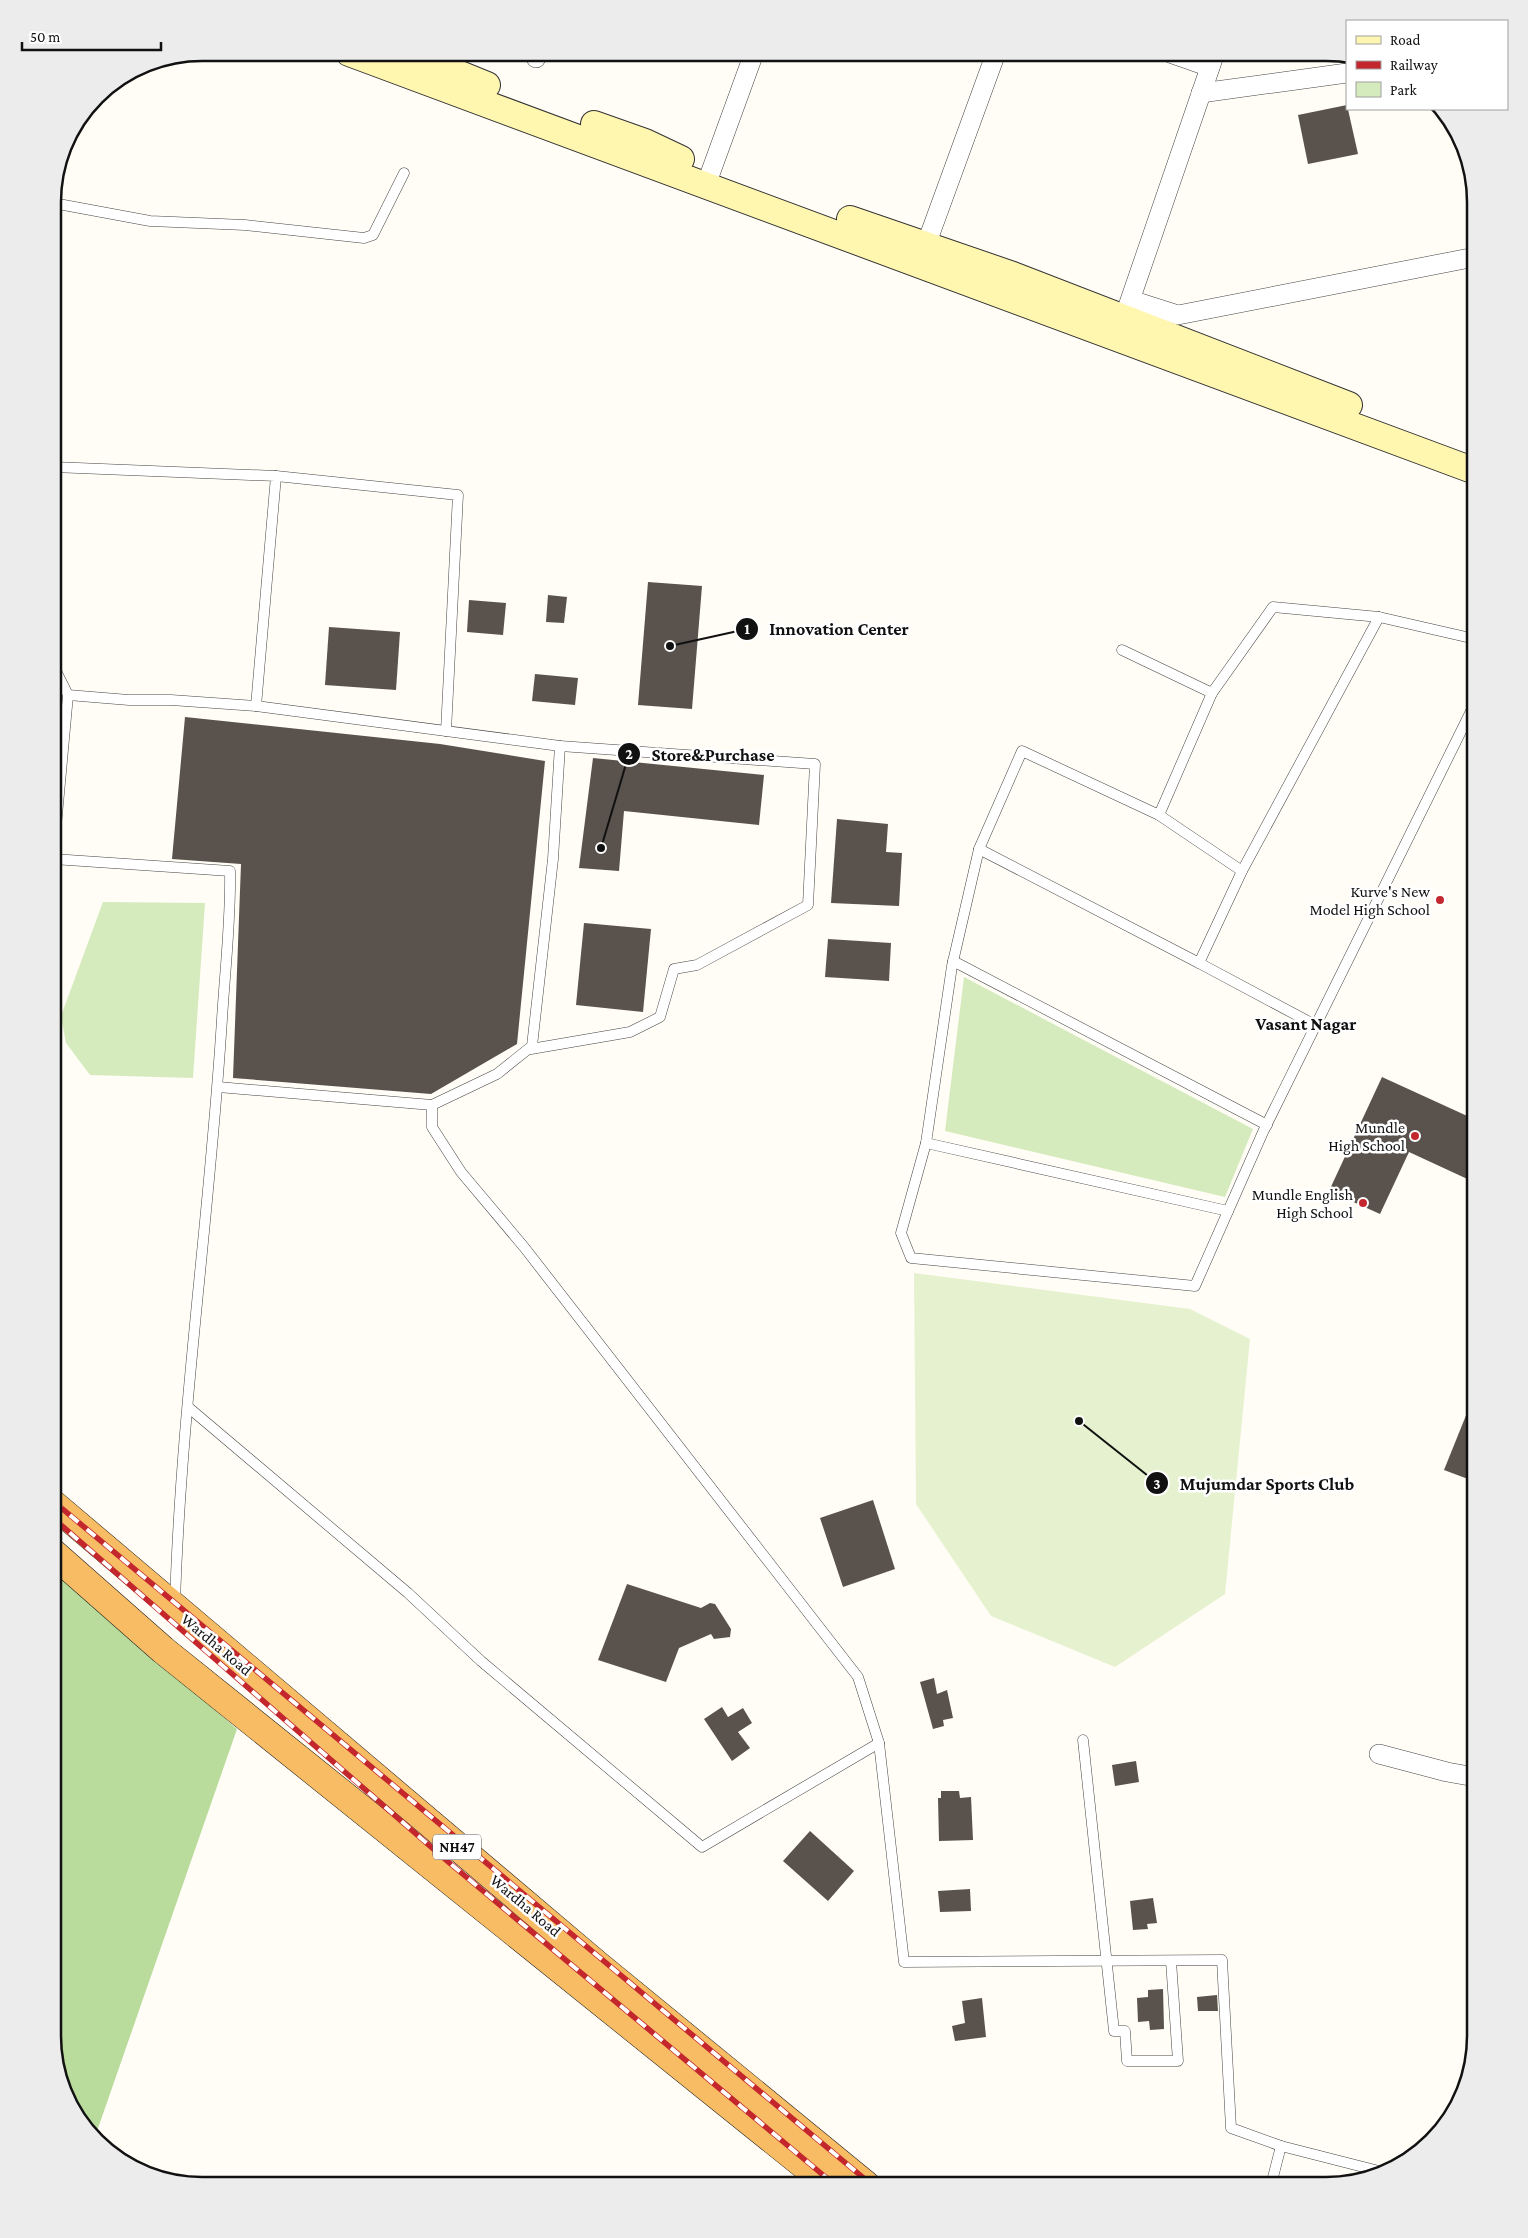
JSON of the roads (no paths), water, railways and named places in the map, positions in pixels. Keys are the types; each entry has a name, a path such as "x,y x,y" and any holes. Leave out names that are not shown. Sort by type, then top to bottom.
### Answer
{"highway":[{"name":"Wardha Road","path":"61,1511 602,1969 856,2177"},
{"name":"Wardha Road","path":"61,1560 163,1650 818,2177"}],"main road":[{"path":"378,62 709,177 922,255 1014,275 1467,452"},
{"path":"432,62 502,92 646,142 684,160 709,177"},
{"path":"1124,318 1467,468"}],"street":[{"path":"709,177 751,62"},
{"path":"922,255 993,62"},
{"path":"1211,62 1124,318 1178,314 1467,259"},
{"path":"1201,93 1346,74"},
{"path":"1379,1754 1467,1775"}],"lane":[{"path":"62,206 150,221 245,225 364,238 373,235 404,173"},
{"path":"62,467 276,476 458,495 446,732"},
{"path":"256,706 276,476"},
{"path":"1159,815 1212,693 1273,607 1379,617 1467,637"},
{"path":"1199,963 1242,872 1379,617"},
{"path":"1122,650 1212,693"},
{"path":"62,682 68,695 62,764"},
{"path":"68,695 256,706 560,746 816,764 808,905 697,965 674,969 660,1017 630,1032 531,1049 497,1074 432,1105 218,1087"},
{"path":"1242,872 1159,815 1022,751 979,849 953,961 926,1144 901,1233 911,1258 1195,1286 1267,1125 1467,721"},
{"path":"531,1049 553,859 560,746"},
{"path":"979,849 1317,1026"},
{"path":"62,860 230,871 218,1087 188,1406 177,1540 175,1609"},
{"path":"953,961 1267,1125"},
{"path":"432,1105 432,1128 461,1172 524,1247 858,1677 879,1743 904,1962 1222,1960 1230,2128 1281,2146 1371,2169"},
{"path":"926,1144 1228,1211"},
{"path":"188,1406 408,1593 481,1661 702,1847 879,1743"},
{"path":"1083,1740 1105,1961 1114,2031 1125,2031 1126,2061 1178,2060 1171,1961"},
{"path":"1273,2177 1281,2146"}],"railway":[{"path":"61,1508 862,2177"},
{"path":"61,1525 446,1860 825,2177"}],"place":[{"name":"Innovation Center","path":"670,646"},
{"name":"Store&Purchase","path":"601,848"},
{"name":"Kurve's New Model High School","path":"1440,900"},
{"name":"Mundle High School","path":"1415,1136"},
{"name":"Mundle English High School","path":"1363,1203"},
{"name":"Mujumdar Sports Club","path":"1079,1421"}],"district":[{"name":"Vasant Nagar","path":"1306,1024"}]}
